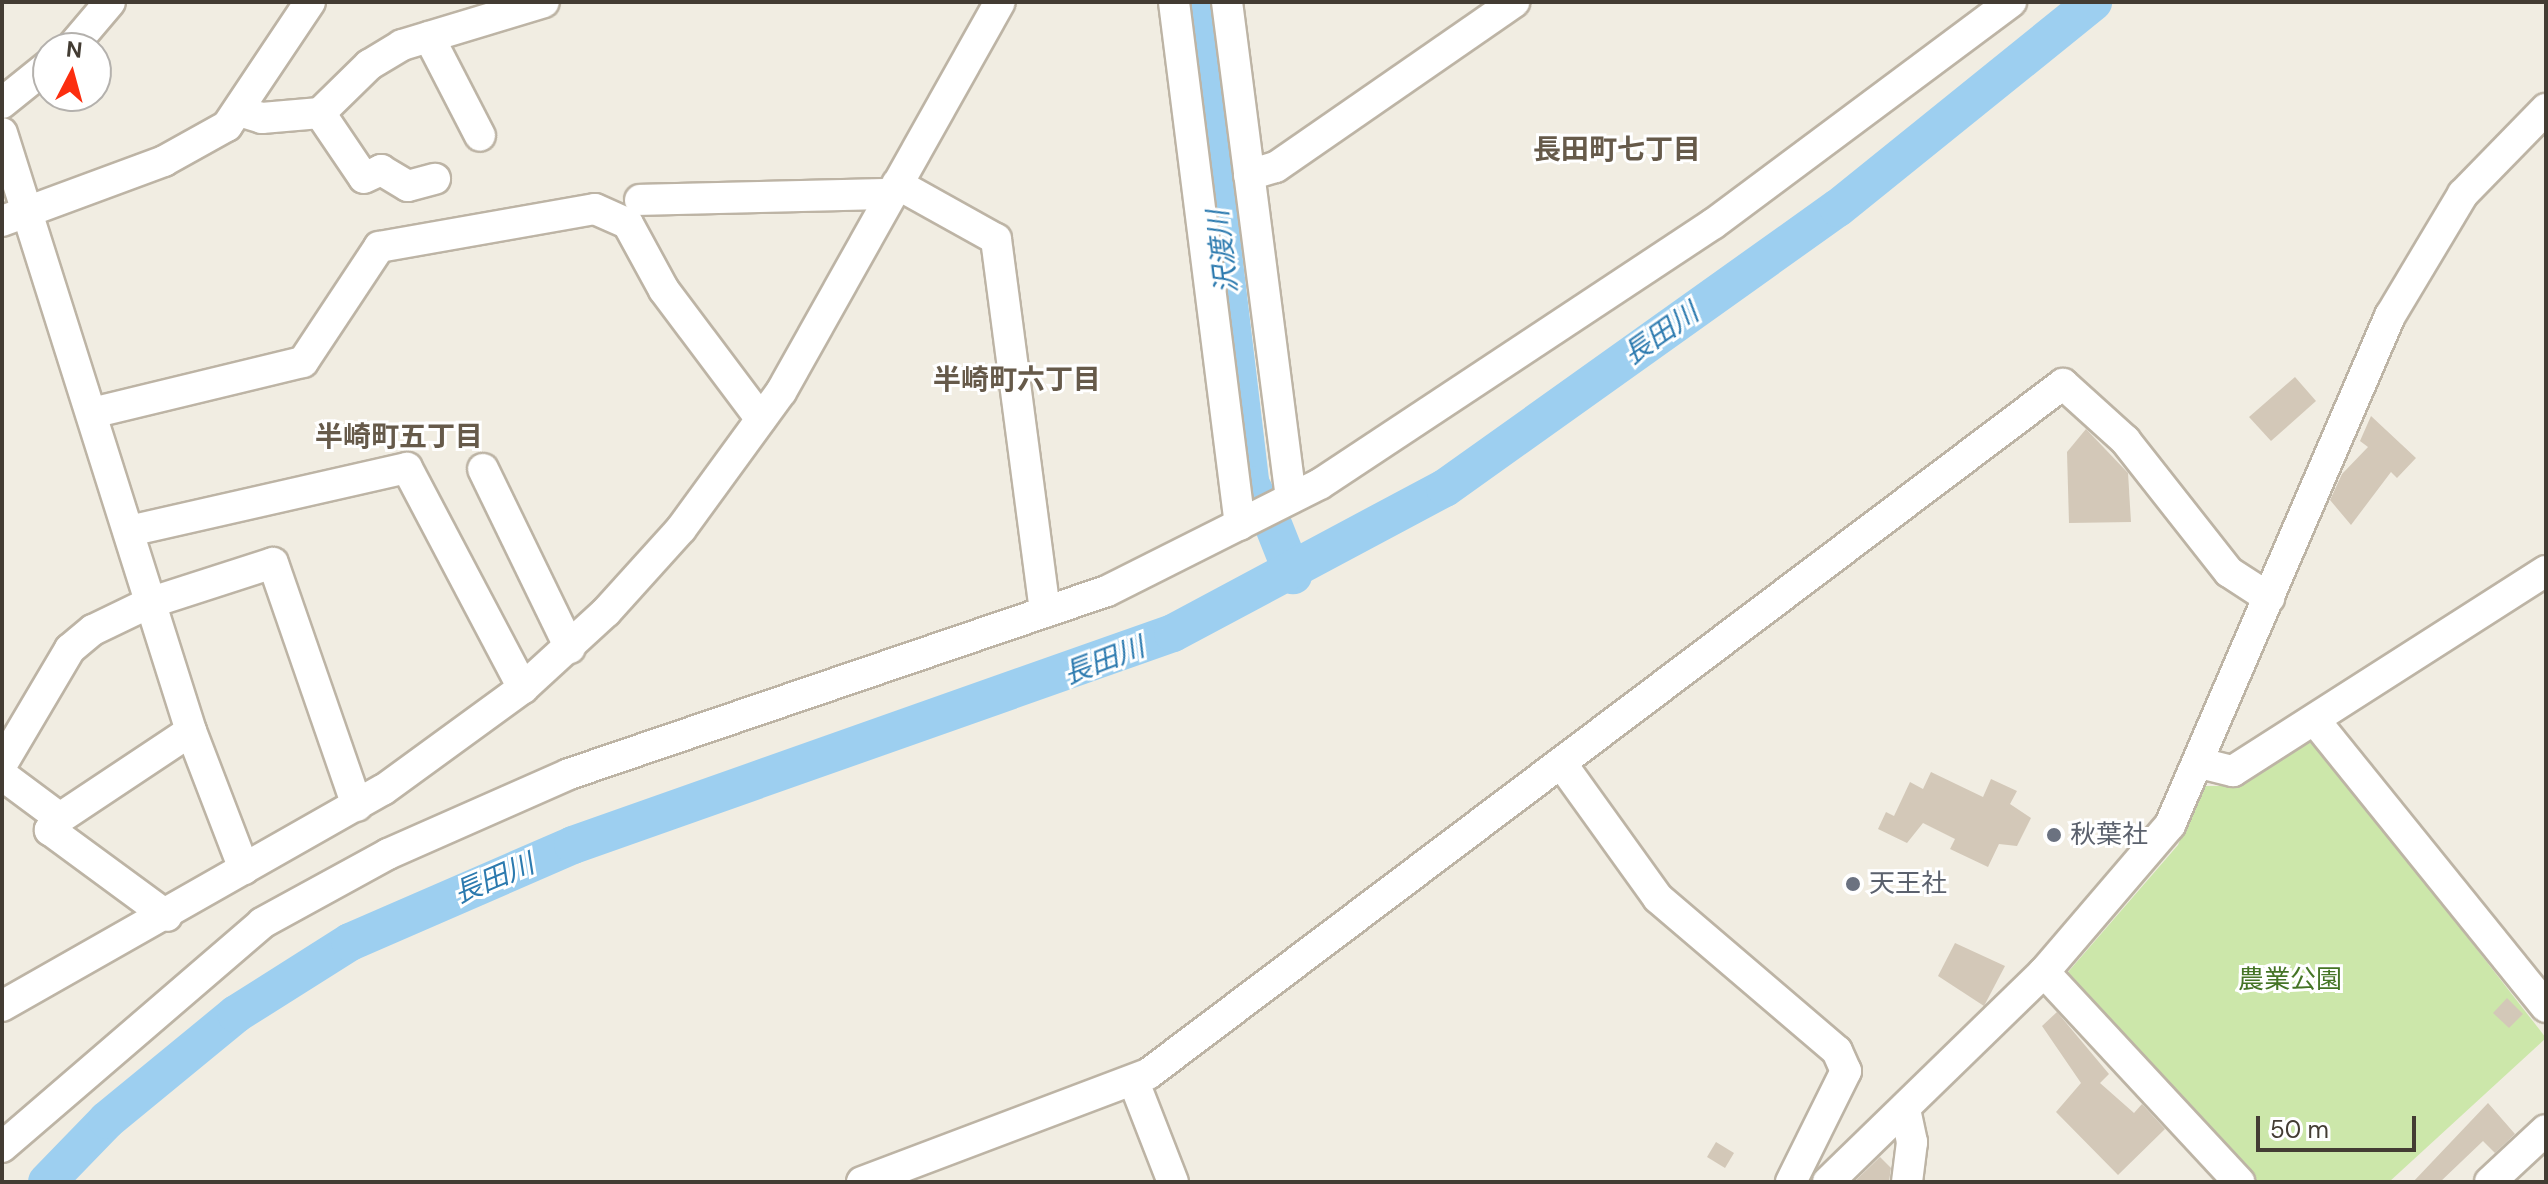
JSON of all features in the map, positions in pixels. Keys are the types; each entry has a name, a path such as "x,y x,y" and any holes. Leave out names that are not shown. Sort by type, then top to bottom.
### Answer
{"street":[{"path":"85,32 110,2"},
{"path":"2,221 164,161 227,126 310,2"},
{"path":"239,111 262,118 320,113 369,65 429,37 544,2"},
{"path":"2,1006 167,916 357,806 523,688 570,648 681,529 761,419 1000,2"},
{"path":"1174,2 1240,525"},
{"path":"1227,2 1291,498"},
{"path":"1249,175 1276,167 1514,2"},
{"path":"2,1147 262,923 331,882 569,774 1107,591 1291,498 1595,305 2011,2"},
{"path":"429,37 480,136"},
{"path":"2,103 32,79"},
{"path":"1828,1182 2044,972 2154,848 2200,763 2269,598 2417,268 2463,194 2546,109"},
{"path":"320,113 364,178 381,170 408,186 435,179"},
{"path":"2,133 31,210 149,603 191,731 244,869"},
{"path":"640,200 894,189 996,239 1045,612"},
{"path":"92,413 303,362 379,247 595,209 628,224 664,290 761,419"},
{"path":"862,1182 1134,1082 2063,384 2125,440 2229,572 2269,598"},
{"path":"129,531 407,468 523,688"},
{"path":"483,469 570,648"},
{"path":"2,764 70,649 149,603 273,563 357,806"},
{"path":"2200,763 2233,771 2317,723 2546,571"},
{"path":"2317,723 2546,1007"},
{"path":"167,916 50,830 60,818 191,731"},
{"path":"1561,763 1658,898 1837,1051 1846,1071 1791,1182"},
{"path":"2,775 60,818"},
{"path":"2044,972 2239,1182"},
{"path":"1134,1082 1173,1182"},
{"path":"1905,1109 1912,1142 1907,1182"},
{"path":"2490,1182 2546,1130"}],"green space":[{"name":"農業公園","path":"2303,742 2317,744 2546,1038 2389,1182 2252,1182 2062,979 2178,845 2202,786 2227,786"}],"building":[{"path":"2295,377 2316,401 2271,441 2249,417"},
{"path":"2371,416 2416,458 2397,478 2391,472 2351,525 2330,500 2342,474 2368,447 2360,441"},
{"path":"2086,429 2128,473 2131,522 2069,523 2067,452"},
{"path":"1931,772 1983,797 1991,779 2017,791 2010,804 2031,818 2017,846 1999,844 1988,867 1950,849 1955,839 1923,823 1907,843 1878,829 1886,812 1894,816 1910,782 1923,789"},
{"path":"1955,943 2005,966 1984,1006 1938,976"},
{"path":"2507,998 2523,1014 2509,1028 2493,1013"},
{"path":"2057,1012 2109,1074 2100,1083 2134,1113 2142,1104 2165,1129 2118,1175 2056,1112 2081,1083 2042,1026"},
{"path":"2488,1103 2515,1134 2495,1153 2483,1141 2440,1182 2413,1182"},
{"path":"1716,1142 1734,1153 1725,1168 1707,1157"},
{"path":"1880,1157 1891,1168 1889,1182 1854,1182"}],"waterway":[{"name":"沢渡川","path":"1193,2 1251,485 1259,501"},
{"name":"長田川","path":"47,1182 107,1120 236,1014 350,942 573,845 1173,633 1445,488 1838,208 2093,2"},
{"name":"沢渡川","path":"1274,527 1293,575"}],"place":[{"name":"秋葉社","path":"2054,835"},
{"name":"天王社","path":"1853,884"}],"district":[{"name":"長田町七丁目","path":"1617,150"},
{"name":"半崎町六丁目","path":"1017,380"},
{"name":"半崎町五丁目","path":"399,437"}]}
